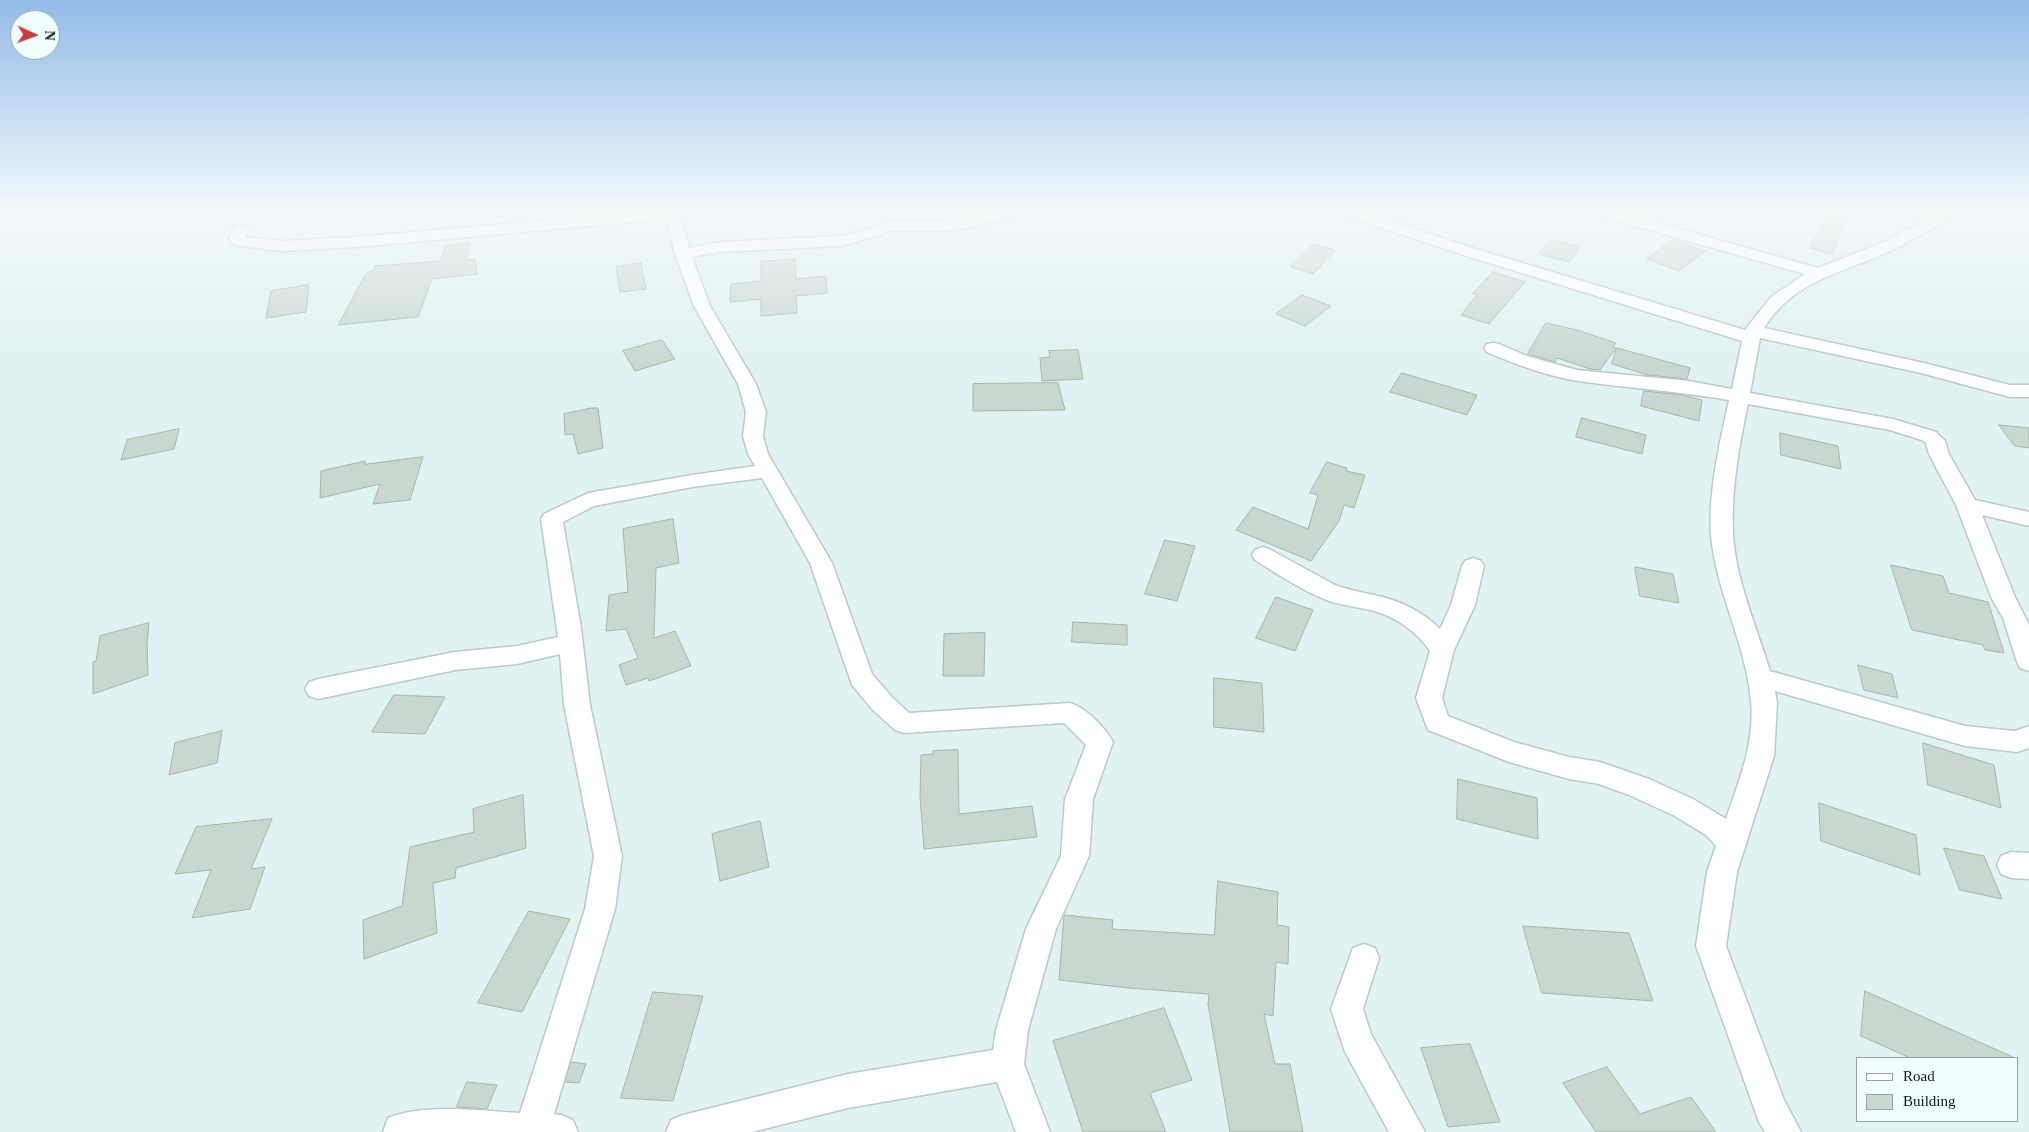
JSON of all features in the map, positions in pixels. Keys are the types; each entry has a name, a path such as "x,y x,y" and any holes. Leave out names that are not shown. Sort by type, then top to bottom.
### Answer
{"street":[{"path":"685,261 702,306 747,384 756,412 753,436 758,454 821,563 861,678 882,703 904,723 1070,713 1100,742 1080,800 1075,856 1041,929 1020,1000 1007,1064 1033,1132"},
{"path":"1500,261 1752,335 1924,368 2010,391 2029,391"},
{"path":"1778,261 1819,273"},
{"path":"1784,1132 1771,1110 1712,946 1722,872 1761,756 1764,703 1760,677 1727,569 1722,534 1723,502 1730,443 1752,335 1760,319 1777,299 1801,281 1853,261"},
{"path":"1493,348 1530,363 1576,375 1680,386 1893,425 1929,436 1935,441 1939,454 1968,505 2003,596 2015,618 2029,662"},
{"path":"400,1132 400,1130 444,1127 546,1131 600,909 608,856 577,705 572,643 567,606 558,566 552,519 588,500 692,481 768,471"},
{"path":"1968,505 2029,519"},
{"path":"1263,555 1304,580 1338,595 1383,605 1416,620 1433,635 1442,650"},
{"path":"1473,566 1463,605 1442,650 1429,698 1437,723 1509,751 1569,768 1600,772 1639,787 1683,807 1708,822 1716,827 1732,843"},
{"path":"318,689 455,661 516,655 572,643"},
{"path":"1760,677 1965,736 2025,743"},
{"path":"1364,958 1347,1009 1356,1041 1408,1132"},
{"path":"683,1132 848,1091 1007,1064"}],"building":[{"path":"441,261 475,261 477,274 432,279 418,317 338,325 367,272 373,271 375,266"},
{"path":"795,261 796,279 826,276 827,293 796,296 797,313 761,316 761,299 730,302 731,284 761,281 761,262"},
{"path":"1297,261 1325,261 1313,274 1291,267"},
{"path":"1652,261 1692,261 1679,271"},
{"path":"641,263 646,289 620,292 616,267"},
{"path":"1493,272 1525,282 1489,324 1461,315 1477,295 1473,294"},
{"path":"309,285 306,312 266,318 271,291"},
{"path":"1302,295 1331,306 1305,326 1276,314"},
{"path":"1546,323 1577,330 1616,343 1613,347 1616,348 1600,370 1590,369 1557,358 1555,362 1528,354"},
{"path":"662,340 675,359 635,371 623,351"},
{"path":"1617,348 1690,368 1687,379 1648,375 1612,364"},
{"path":"1078,350 1083,379 1042,381 1040,358 1050,357 1049,351"},
{"path":"1402,373 1477,395 1467,415 1390,392"},
{"path":"1058,383 1065,410 973,411 973,384"},
{"path":"1644,391 1682,395 1702,400 1699,421 1641,406"},
{"path":"598,408 603,448 578,454 573,434 565,435 564,414"},
{"path":"1582,418 1646,435 1642,454 1576,437"},
{"path":"1999,425 2029,428 2029,448 2015,446"},
{"path":"179,429 174,449 121,460 127,440"},
{"path":"1780,433 1838,446 1841,469 1781,455"},
{"path":"423,457 410,500 373,504 380,484 320,498 321,471 365,461 365,464"},
{"path":"1327,462 1347,468 1346,471 1365,475 1354,508 1344,505 1339,521 1311,561 1236,530 1253,507 1308,529 1318,495 1310,493"},
{"path":"673,519 679,563 656,568 654,638 675,631 691,666 649,681 648,678 626,685 619,665 638,658 626,629 606,631 609,595 628,592 623,529"},
{"path":"1165,540 1195,546 1177,601 1145,594"},
{"path":"1891,565 1943,576 1949,593 1988,602 2004,653 1985,650 1983,645 1912,630"},
{"path":"1635,567 1673,574 1679,603 1640,596"},
{"path":"1276,597 1313,610 1295,651 1256,638"},
{"path":"1073,622 1127,625 1127,645 1072,642"},
{"path":"149,623 147,644 148,675 93,694 93,662 96,661 100,636"},
{"path":"985,633 984,676 943,676 944,634"},
{"path":"1858,665 1892,674 1898,698 1864,690"},
{"path":"1214,678 1262,683 1264,732 1214,727"},
{"path":"394,695 445,697 425,734 372,732"},
{"path":"222,731 217,763 169,775 175,743"},
{"path":"1923,743 1994,765 2001,808 1928,785"},
{"path":"958,750 959,814 1032,806 1037,837 924,849 920,797 921,755 933,754 933,751"},
{"path":"1458,779 1537,798 1538,839 1457,819"},
{"path":"523,795 526,848 456,868 455,878 433,883 437,933 364,959 363,920 402,906 410,847 474,832 473,809"},
{"path":"1819,803 1916,835 1920,875 1821,841"},
{"path":"272,819 251,869 265,867 250,909 192,918 211,870 175,874 196,827"},
{"path":"760,821 769,867 720,881 712,834"},
{"path":"1944,848 1984,856 2002,899 1960,890"},
{"path":"1218,881 1278,892 1277,925 1289,927 1288,964 1276,962 1273,1016 1264,1014 1275,1064 1290,1064 1303,1132 1230,1132 1208,1004 1209,994 1128,988 1059,980 1064,915 1113,920 1112,929 1214,935"},
{"path":"529,911 570,919 522,1012 478,1003"},
{"path":"1523,926 1629,933 1653,1001 1542,993"},
{"path":"1865,991 2013,1057 1908,1057 1861,1036"},
{"path":"653,992 703,996 673,1101 621,1098"},
{"path":"1164,1008 1192,1080 1150,1093 1166,1132 1083,1132 1053,1041"},
{"path":"1470,1044 1500,1122 1448,1127 1421,1048"},
{"path":"571,1062 586,1064 579,1083 565,1082"},
{"path":"1607,1067 1640,1114 1691,1097 1716,1132 1596,1132 1563,1083"},
{"path":"467,1082 497,1085 487,1109 457,1107"}]}
